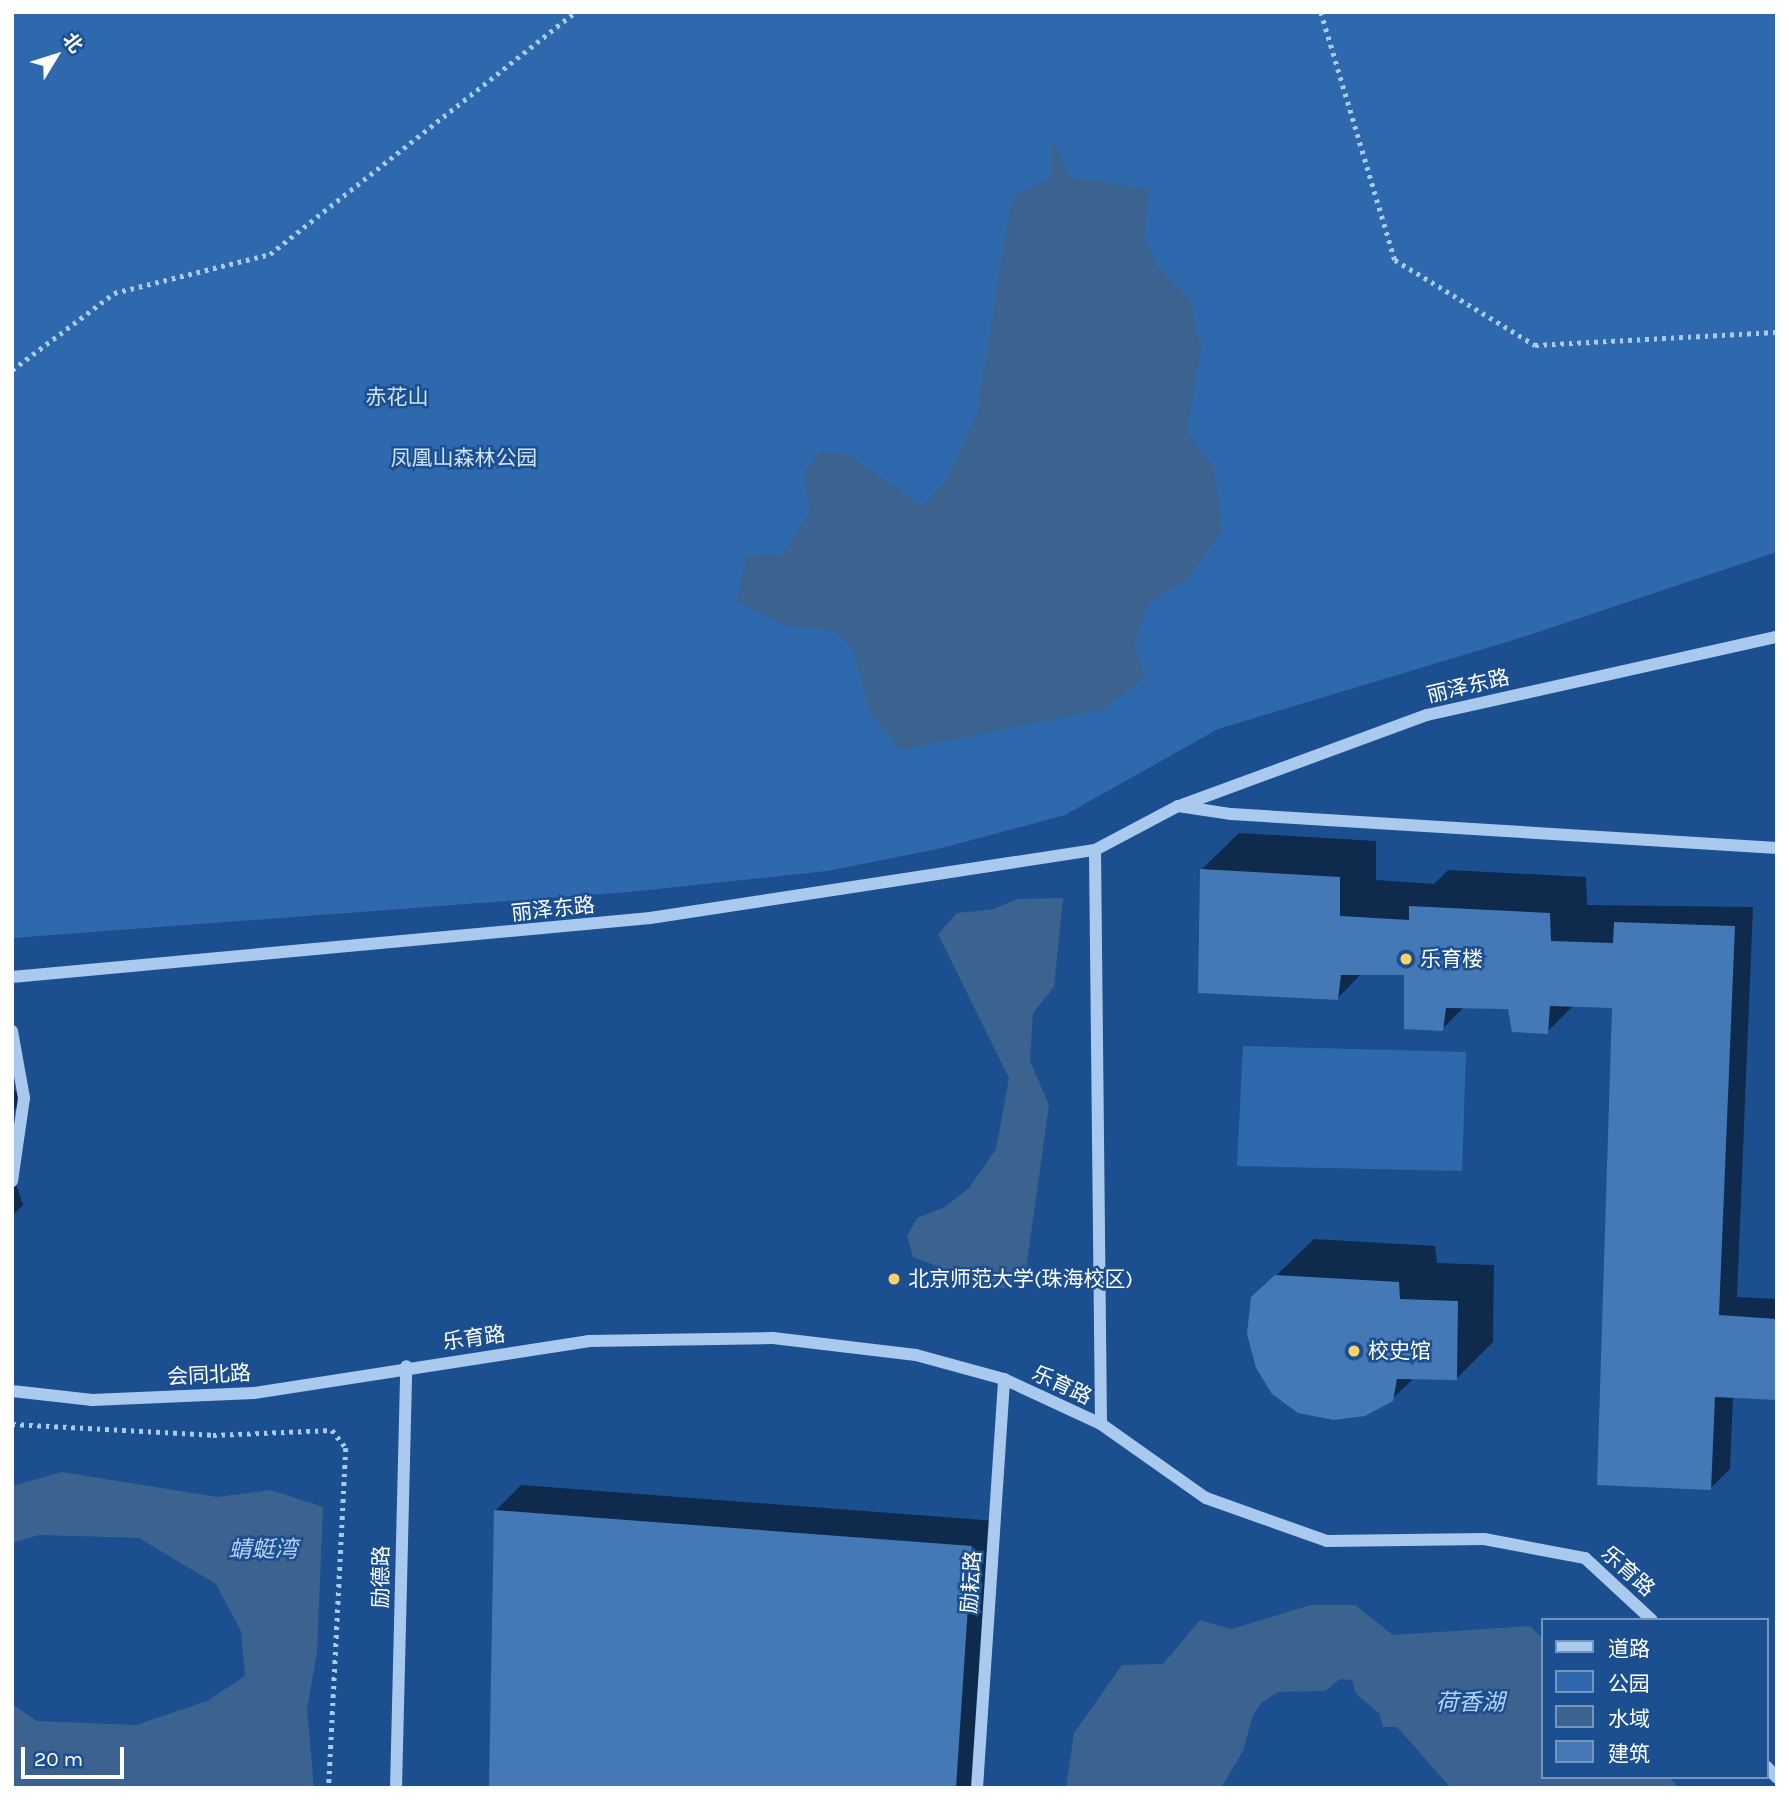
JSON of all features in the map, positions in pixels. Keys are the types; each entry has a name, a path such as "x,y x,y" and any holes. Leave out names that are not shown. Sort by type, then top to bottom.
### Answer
{"street":[{"name":"丽泽东路","path":"12,977 650,918 1095,850 1178,806 1427,715 1777,637"},
{"path":"1178,806 1231,814 1777,848"},
{"path":"1095,850 1101,1423"},
{"path":"12,1031 24,1098 12,1181"},
{"name":"乐育路","path":"405,1366 588,1341 773,1338 916,1355 1004,1379 1101,1423 1206,1498 1327,1541 1484,1539 1585,1558 1650,1618"},
{"name":"会同北路","path":"12,1391 92,1400 254,1393 405,1366"},
{"name":"励德路","path":"396,1788 405,1366"},
{"name":"励耘路","path":"978,1788 1004,1379"}],"path":[{"path":"12,370 114,293 270,254 575,12"},
{"path":"1321,12 1395,261 1535,345 1777,332"},
{"path":"12,1424 213,1435 332,1430 346,1448 329,1788"}],"green space":[{"name":"凤凰山森林公园","path":"12,12 1777,12 1777,552 1520,638 1218,729 1065,815 942,848 827,871 629,892 12,938"},
{"path":"1243,1046 1466,1052 1462,1171 1237,1166"}],"water":[{"path":"1052,139 1070,177 1149,189 1144,237 1158,268 1190,300 1201,348 1187,432 1214,468 1222,530 1188,578 1148,604 1134,644 1145,677 1104,709 901,750 870,714 853,648 835,631 787,626 737,602 747,555 781,556 810,512 804,473 819,452 849,455 922,506 946,481 977,413 1012,197 1052,178"},
{"path":"1063,898 1054,987 1033,1013 1030,1061 1049,1105 1024,1284 997,1289 913,1257 907,1236 917,1218 945,1207 969,1188 996,1149 1009,1078 938,934 957,913 994,909 1017,899"},
{"name":"蜻蜓湾","path":"62,1472 217,1497 271,1490 323,1507 317,1653 307,1709 314,1788 12,1788 12,1704 37,1721 136,1725 207,1701 245,1676 241,1631 216,1584 139,1538 39,1535 12,1543 12,1486"},
{"name":"荷香湖","path":"1311,1605 1355,1605 1393,1635 1530,1626 1540,1636 1540,1779 1671,1779 1678,1788 1451,1788 1397,1727 1383,1727 1379,1713 1356,1694 1352,1680 1340,1679 1325,1691 1278,1692 1261,1703 1253,1715 1243,1751 1221,1788 1066,1788 1074,1733 1122,1665 1163,1664 1200,1620 1231,1629"}],"building":[{"path":"1200,869 1340,877 1340,916 1409,920 1409,906 1550,913 1551,941 1613,943 1614,922 1735,926 1719,1315 1777,1319 1777,1400 1715,1397 1711,1490 1597,1485 1612,1008 1550,1006 1548,1034 1512,1032 1508,1009 1446,1008 1443,1031 1404,1029 1404,975 1341,975 1338,1000 1198,993"},
{"name":"校史馆","path":"1275,1275 1399,1282 1400,1299 1458,1301 1457,1380 1397,1379 1393,1401 1365,1416 1334,1420 1298,1413 1272,1394 1256,1368 1247,1334 1251,1297"},
{"path":"494,1510 972,1546 956,1788 489,1788"}],"place":[{"name":"乐育楼","path":"1406,959"},
{"name":"北京师范大学(珠海校区)","path":"894,1279"},
{"name":"校史馆","path":"1354,1351"}],"park label":[{"name":"赤花山","path":"397,397"}]}
